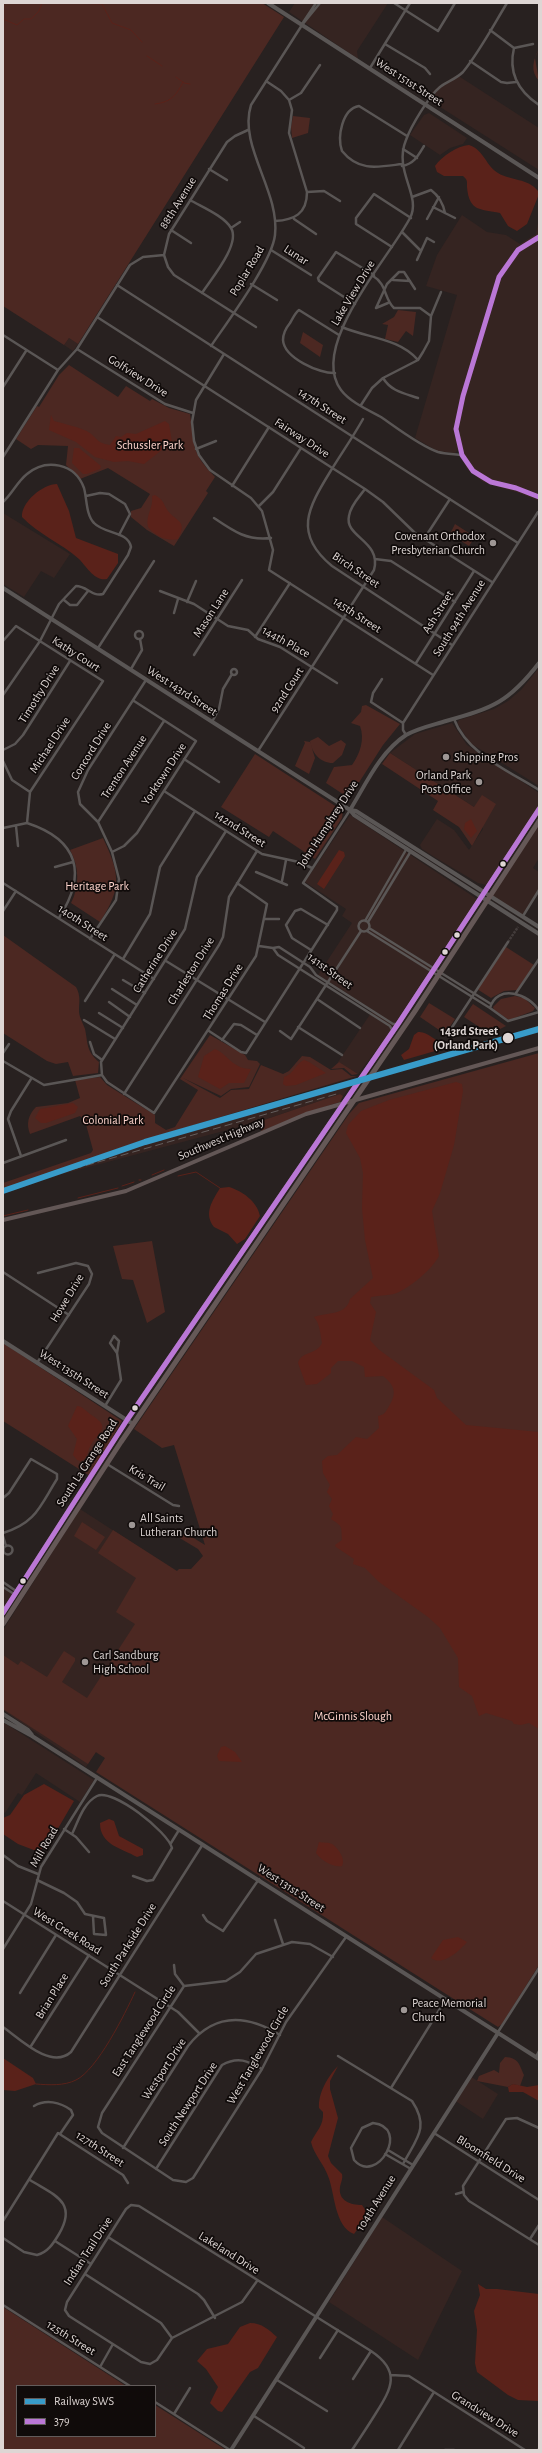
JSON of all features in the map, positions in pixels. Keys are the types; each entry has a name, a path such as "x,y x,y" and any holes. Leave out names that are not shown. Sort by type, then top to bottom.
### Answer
{"highway":[{"name":"South La Grange Road","path":"3,1613 126,1420 393,1032 539,809"},
{"name":"South La Grange Road","path":"3,1624 133,1424 439,973 539,822"}],"main road":[{"name":"Southwest Highway","path":"3,1220 126,1191 306,1114 539,1048"}],"street":[{"name":"West 151st Street","path":"268,3 539,178"},
{"path":"248,130 247,121 251,105 316,3"},
{"path":"302,25 320,3"},
{"path":"394,3 438,31 455,3"},
{"path":"369,69 410,3"},
{"name":"Lake View Drive","path":"462,455 437,452 361,405 342,390 335,373 335,355 342,327 355,304 411,218 414,207 402,165 403,149 408,136 426,105 440,87 456,78 470,61 507,3"},
{"path":"490,30 514,48 533,44"},
{"path":"385,43 425,68 430,74"},
{"path":"514,48 512,57 516,82 522,91 539,105"},
{"path":"470,61 501,82 507,84 516,82"},
{"path":"289,100 301,93 320,65"},
{"path":"266,81 281,91 289,100 292,110 289,127 290,138 307,192 305,204 294,218 276,221"},
{"path":"408,136 359,106 347,114 341,129 342,151 363,167 372,168 408,165 417,158 424,146"},
{"name":"88th Avenue","path":"164,255 166,240 171,230 227,142 234,136 248,130"},
{"name":"Poplar Road","path":"211,346 271,250 276,221 271,199 248,130"},
{"path":"403,149 417,158"},
{"path":"209,169 227,180"},
{"path":"412,197 430,190 439,197 445,213"},
{"path":"307,192 324,191 340,201"},
{"path":"392,247 355,221 373,195 411,218"},
{"path":"427,218 439,197"},
{"path":"190,200 224,221 231,228 232,245 202,293"},
{"path":"434,207 455,218"},
{"path":"294,218 316,234"},
{"path":"231,228 240,222"},
{"path":"171,230 191,243"},
{"path":"402,232 420,250"},
{"path":"539,237 518,250 499,278 458,415 456,429 462,455 469,467 484,479 539,497"},
{"path":"417,260 420,250 427,238 434,242"},
{"name":"Lunar","path":"271,250 311,275"},
{"path":"355,304 319,281 318,278 334,254 338,252 380,280 388,302 394,308 420,308 431,316"},
{"path":"3,457 58,370 77,349 117,285 135,260 143,256 164,255 168,267 174,275 256,328"},
{"path":"388,302 376,308 384,288 402,272 415,289"},
{"path":"392,280 410,281"},
{"path":"251,284 277,300"},
{"name":"147th Street","path":"117,285 518,543"},
{"path":"361,405 372,388 383,378 418,360 427,347 431,316 441,292"},
{"path":"335,373 325,374 316,371 290,354 285,348 284,334 299,310 339,335"},
{"name":"Fairway Drive","path":"97,317 365,488 424,539 492,582"},
{"path":"342,327 359,334 405,347 418,360"},
{"path":"3,336 58,370"},
{"name":"Golfview Drive","path":"77,349 165,404 193,413"},
{"path":"3,387 26,350"},
{"path":"214,518 245,537 255,539 271,538 265,516 259,506 210,470 196,449 192,432 193,413 204,386 224,354"},
{"path":"383,378 388,386 397,392 418,398"},
{"name":"Birch Street","path":"364,419 311,503 308,517 308,533 314,548 322,558 452,645"},
{"path":"232,486 269,427"},
{"path":"196,449 216,441"},
{"path":"259,506 273,492 302,448"},
{"path":"3,502 28,474 36,468 62,465 70,469 82,484 94,523 100,528 126,538 130,544 128,555 103,594 96,595 81,586 74,587 60,604 40,641 3,695"},
{"path":"365,488 349,513 349,523 371,547 375,559 391,561 455,602"},
{"path":"86,496 107,493 125,504 130,514 119,535"},
{"path":"424,539 450,499"},
{"name":"South 94th Avenue","path":"403,723 538,512"},
{"name":"145th Street","path":"271,538 273,554 269,568 271,571 433,675"},
{"name":"92nd Court","path":"258,751 364,587 374,570 375,559"},
{"path":"98,649 154,561"},
{"name":"Ash Street","path":"416,663 474,571"},
{"name":"Mason Lane","path":"194,655 242,580"},
{"path":"187,602 196,582"},
{"path":"255,637 290,583"},
{"name":"West 143rd Street","path":"3,588 350,810 356,811 481,898 539,934"},
{"path":"64,600 76,606 88,591"},
{"name":"144th Place","path":"160,591 187,602 232,628 248,630 255,637 280,647 337,683"},
{"path":"174,613 178,599"},
{"name":"Kathy Court","path":"3,641 16,626 103,681"},
{"path":"130,670 142,650 140,639"},
{"name":"Timothy Drive","path":"3,750 15,744 23,736 70,661"},
{"name":"John Humphrey Drive","path":"209,1031 243,1053 247,1051 300,969 337,910 337,906 304,885 303,882 385,755 406,735 425,727 489,708 506,699 518,689 539,663"},
{"path":"212,722 220,709 222,689 232,674"},
{"path":"382,679 373,693 371,702 403,723 403,730 406,735"},
{"name":"Concord Drive","path":"90,939 116,900 119,879 112,852 98,822 80,804 79,788 88,770 134,701 146,680"},
{"name":"Michael Drive","path":"27,823 30,792 103,681"},
{"name":"Yorktown Drive","path":"112,852 131,840 164,792 196,741 134,701"},
{"path":"454,719 459,733 469,745 539,790"},
{"name":"Trenton Avenue","path":"98,822 164,721"},
{"path":"184,760 219,782"},
{"path":"3,761 12,780 30,792"},
{"name":"142nd Street","path":"164,792 266,856 299,862 312,868"},
{"path":"123,959 150,914 160,867 195,811"},
{"path":"3,828 27,823 54,834 69,852 73,862 75,877 73,892 59,918"},
{"path":"16,826 18,846"},
{"name":"Catherine Drive","path":"102,1060 187,926 197,877 226,832"},
{"path":"368,929 367,922 410,849"},
{"path":"361,931 359,924 367,922 410,849"},
{"name":"West 143rd Street","path":"410,849 485,892 539,927"},
{"name":"Charleston Drive","path":"124,1094 197,981 223,937 229,897 258,851"},
{"path":"282,882 286,860"},
{"path":"55,867 73,862"},
{"path":"256,872 266,878 282,882 287,885"},
{"name":"140th Street","path":"3,883 154,979"},
{"name":"Thomas Drive","path":"124,1094 156,1113 256,956 267,903 237,883"},
{"path":"522,916 539,890"},
{"path":"3,911 16,891"},
{"path":"311,950 292,938 286,925 295,911 301,909 328,925"},
{"path":"264,919 278,919"},
{"path":"518,928 521,923"},
{"path":"368,929 439,973 508,1021 539,1011 532,1000 516,993 504,995 491,1004 490,1008"},
{"path":"280,1031 291,1039 361,931 368,929 491,1004"},
{"path":"449,1032 508,942"},
{"name":"141st Street","path":"259,946 273,948 279,946 304,962 327,984 390,1026 393,1032"},
{"name":"141st Street","path":"273,948 274,952 308,974 393,1024 398,1024"},
{"path":"85,1001 115,954"},
{"path":"516,993 539,958"},
{"path":"166,961 266,1022"},
{"path":"308,974 312,969"},
{"path":"123,980 145,993"},
{"path":"112,989 137,1005"},
{"path":"316,999 360,1028"},
{"path":"109,1002 130,1017"},
{"path":"99,1013 123,1028"},
{"path":"84,1020 115,1039"},
{"path":"222,1040 234,1024 241,1024 257,1035"},
{"path":"298,1027 342,1055"},
{"path":"90,1042 94,1054 102,1060 102,1074 107,1082 124,1094"},
{"path":"3,1054 9,1044"},
{"path":"3,1061 31,1079 47,1086 102,1074"},
{"path":"21,1156 8,1119 11,1111 31,1079"},
{"path":"3,1163 66,1140"},
{"name":"Howe Drive","path":"37,1363 91,1280 90,1268 84,1264 76,1263 38,1273"},
{"path":"3,1272 70,1314"},
{"path":"105,1406 121,1380 117,1353 119,1341 114,1336 110,1343 117,1353"},
{"name":"West 135th Street","path":"3,1341 133,1424"},
{"path":"3,1498 31,1459 40,1463 58,1476 31,1519 22,1527 3,1534 6,1546"},
{"name":"Kris Trail","path":"107,1464 173,1504 179,1506"},
{"path":"3,1582 16,1593"},
{"path":"3,1587 16,1593"},
{"name":"West 131st Street","path":"3,1714 28,1730 32,1736"},
{"name":"West 131st Street","path":"3,1720 32,1736 259,1879 537,2058"},
{"name":"Mill Road","path":"3,1949 25,1915 33,1898 38,1874 64,1829 97,1778"},
{"path":"72,1834 90,1802 96,1796 104,1795 119,1801 150,1822 171,1843 172,1850 153,1880 147,1881 133,1876"},
{"path":"64,1829 72,1834 89,1852"},
{"path":"171,1843 180,1829"},
{"name":"South Parkside Drive","path":"31,2046 53,2058 68,2055 203,1844"},
{"path":"3,1855 18,1866 38,1874"},
{"path":"203,1915 207,1921 223,1931 259,1879"},
{"path":"37,1880 64,1893 77,1902 83,1913 93,1916 105,1920 106,1935 94,1934 93,1916"},
{"name":"West Creek Road","path":"3,1901 183,2016 199,2033"},
{"path":"275,1920 283,1944"},
{"path":"20,1993 56,1935"},
{"name":"West Tanglewood Circle","path":"156,2169 173,2180 186,2182 198,2172 262,2069 280,2035 307,1991 347,1936"},
{"name":"East Tanglewood Circle","path":"123,2148 105,2136 98,2126 102,2113 169,2007 184,1986 226,1981 240,1972 256,1954 283,1944 297,1941 305,1942 333,1957"},
{"name":"Brian Place","path":"31,2046 89,1955"},
{"path":"174,1965 176,1974 184,1986"},
{"name":"104th Avenue","path":"230,2450 254,2416 433,2132 504,2026 539,1968"},
{"path":"391,2088 446,1999"},
{"name":"Westport Drive","path":"123,2148 188,2046 199,2033 216,2023 233,2020 258,2023 280,2035"},
{"path":"3,2027 31,2046"},
{"path":"537,2058 539,2051"},
{"path":"338,2056 412,2101 422,2120 418,2138 403,2164"},
{"name":"South Newport Drive","path":"156,2169 222,2065 230,2061 244,2060 262,2069"},
{"path":"3,2221 59,2133 73,2115 71,2110 57,2103 40,2103 34,2106"},
{"path":"539,2128 518,2118 506,2119 464,2182 463,2192 469,2200 539,2245"},
{"path":"373,2123 380,2124 388,2130 391,2140 388,2150 375,2166 363,2167 354,2160 351,2148 362,2128 373,2123"},
{"name":"Bloomfield Drive","path":"433,2132 539,2200"},
{"name":"127th Street","path":"59,2133 123,2175 128,2183"},
{"path":"123,2148 156,2169"},
{"path":"388,2150 405,2160 412,2167"},
{"path":"385,2154 403,2164 412,2167"},
{"path":"3,2238 24,2252 37,2255 48,2250 55,2241 67,2217 67,2209 57,2197 30,2180"},
{"path":"456,2194 463,2192"},
{"name":"Lakeland Drive","path":"131,2205 139,2206 371,2351 385,2362 391,2375"},
{"name":"Indian Trail Drive","path":"113,2344 69,2316 65,2310 67,2302 126,2209 131,2205"},
{"path":"530,2239 539,2225"},
{"path":"108,2237 198,2294 204,2300 215,2318"},
{"path":"55,2241 91,2264"},
{"path":"85,2274 161,2323 172,2338"},
{"path":"100,2367 113,2344 150,2364 156,2360 172,2338 215,2318 242,2302 257,2281"},
{"name":"125th Street","path":"3,2305 128,2385"},
{"path":"320,2358 338,2330"},
{"path":"353,2380 371,2351"},
{"path":"352,2450 388,2395 391,2375"},
{"name":"Grandview Drive","path":"391,2375 409,2376 525,2450"},
{"path":"277,2380 327,2411"},
{"path":"174,2414 190,2388"},
{"path":"398,2450 434,2392"},
{"path":"156,2403 230,2450"},
{"path":"254,2416 304,2448"},
{"path":"445,2450 454,2450"}],"shaded area":[{"path":"295,3 388,3 357,51 358,59 289,12"},
{"path":"457,75 539,128 539,170 426,98 439,86"},
{"path":"429,113 467,138 463,144 450,148 440,155 410,135 424,115"},
{"path":"469,145 478,150 498,173 529,184 538,191 539,194 527,224 517,231 508,226 500,213 482,210 473,205 468,195 467,182 463,176 444,176 437,172 435,166 450,152"},
{"path":"462,215 487,232 506,235 520,244 536,234 539,217 539,501 483,482 467,469 458,450 455,453 437,451 415,438 457,295 426,286 437,255"},
{"path":"69,338 78,344 73,351 64,345"},
{"path":"51,415 54,421 84,430 101,442 110,445 116,436 121,437 127,433 136,434 165,421 169,424 172,442 144,464 128,461 114,462 95,457 76,442 49,430"},
{"path":"74,448 79,448 101,466 100,469 83,474 72,463"},
{"path":"57,484 69,511 76,538 118,554 118,563 107,579 95,576 72,553 28,523 22,517 25,506 34,495 45,487"},
{"path":"155,495 161,499 169,513 181,524 182,528 178,539 170,540 162,538 148,527 147,523 152,504 152,496"},
{"path":"3,513 70,554 54,578 41,571 24,597 3,584"},
{"path":"539,668 539,786 470,743 457,723 459,720 494,709 508,701 521,690"},
{"path":"452,723 467,745 539,793 539,805 487,885 478,883 436,858 422,849 420,845 437,819 454,830 469,850 483,829 474,807 390,753 415,734"},
{"path":"350,815 477,899 382,1043 358,1074 338,1062 373,1010 318,975 352,923 342,916 346,909 305,882"},
{"path":"471,819 477,831 471,838 464,829 465,823"},
{"path":"539,822 539,858 533,868 539,872 539,889 522,916 491,895"},
{"path":"339,850 344,852 345,856 324,889 317,884"},
{"path":"418,1032 428,1034 436,1040 442,1042 442,1049 404,1060 401,1055 409,1049 414,1035"},
{"path":"215,1049 235,1064 251,1069 244,1083 229,1083 220,1089 198,1077 204,1056"},
{"path":"304,1060 326,1073 296,1085 286,1086 283,1084 284,1077 290,1074 298,1064"},
{"path":"356,1078 343,1096 340,1094 261,1121 59,1175 3,1194 3,1190 134,1143"},
{"path":"456,1082 462,1084 463,1091 454,1145 440,1193 432,1211 439,1256 427,1271 404,1289 393,1294 371,1297 370,1303 376,1312 370,1340 378,1349 434,1390 437,1398 466,1425 539,1432 539,1729 529,1723 521,1725 514,1724 512,1721 486,1713 479,1716 472,1696 459,1687 458,1658 440,1628 428,1617 379,1582 365,1568 353,1564 354,1559 336,1547 335,1545 342,1540 341,1527 331,1519 333,1514 329,1506 332,1499 327,1492 330,1485 323,1473 322,1461 328,1456 337,1455 356,1437 367,1439 379,1428 378,1416 386,1411 393,1399 394,1391 391,1384 383,1376 365,1377 364,1367 352,1361 338,1361 331,1368 331,1373 317,1384 306,1385 298,1363 302,1356 317,1350 322,1343 319,1326 314,1317 340,1311 345,1308 350,1299 373,1278 365,1240 362,1208 363,1173 360,1158 346,1133 348,1125 361,1111 389,1100"},
{"path":"73,1103 78,1107 75,1113 46,1123 41,1123 35,1118 40,1109"},
{"path":"229,1187 248,1197 256,1206 260,1216 245,1239 237,1244 228,1234 214,1227 209,1217 210,1207 220,1188"},
{"path":"77,1406 101,1422 102,1426 102,1429 91,1445 86,1456 81,1461 77,1460 73,1455 77,1439 68,1426"},
{"name":"Carl Sandburg High School","path":"80,1509 190,1580 105,1758 95,1752 86,1767 3,1710 3,1630"},
{"path":"3,1588 14,1594 3,1611"},
{"path":"3,1722 94,1780 80,1802 36,1773 22,1795 18,1793 5,1813 3,1812"},
{"path":"225,1746 235,1752 242,1762 219,1761 217,1756 221,1747"},
{"path":"44,1784 74,1801 53,1837 39,1852 18,1844 3,1834 3,1818 10,1815 24,1795"},
{"path":"109,1819 114,1821 119,1836 143,1849 143,1855 137,1857 107,1841 101,1830 100,1823"},
{"path":"319,1842 331,1843 337,1848 343,1860 342,1866 331,1865 318,1856 316,1853"},
{"path":"458,1937 467,1942 456,1953 446,1959 441,1960 431,1958 443,1940"},
{"path":"3,2058 33,2078 36,2084 15,2091 3,2090"},
{"path":"338,2066 330,2081 330,2089 338,2118 328,2156 331,2163 342,2174 340,2192 343,2199 350,2203 362,2205 366,2211 364,2220 354,2234 347,2230 342,2224 336,2208 328,2176 314,2151 311,2142 323,2117 323,2112 319,2108 322,2091 327,2080"},
{"path":"470,2076 498,2094 483,2119 454,2100"},
{"path":"513,2084 527,2087 539,2085 539,2101 523,2092 509,2092 508,2087"},
{"path":"382,2217 462,2271 418,2360 329,2302"},
{"path":"478,2284 486,2289 539,2294 539,2401 518,2400 508,2395 477,2372 475,2363 477,2330 474,2311 480,2295"},
{"path":"254,2323 268,2329 277,2337 258,2368 250,2372 222,2412 218,2411 210,2403 218,2387 206,2369 197,2361 207,2349 228,2344 240,2327"}],"green space":[{"path":"3,3 262,3 284,17 78,344 69,338 64,345 3,306"},
{"path":"539,49 535,58 539,81 534,73 533,65 535,57"},
{"path":"293,116 310,118 308,133 292,138 291,127"},
{"path":"398,310 416,312 413,336 406,331 398,342 385,339 388,325 382,324 394,317"},
{"path":"303,332 323,345 320,357 300,343"},
{"name":"Schussler Park","path":"69,365 118,397 126,386 150,401 152,399 169,408 190,414 197,454 215,477 206,491 208,493 174,546 147,530 131,517 131,511 141,508 150,494 108,468 80,479 66,465 68,446 38,445 31,449 16,439 37,406 39,407 59,375"},
{"path":"455,524 475,537 469,546 450,534"},
{"path":"366,705 400,724 383,745 349,798 326,783 334,767 352,765 357,756 361,746 362,736 360,726 351,723 361,712 362,706"},
{"path":"318,737 329,746 341,740 346,744 342,755 333,763 324,761 317,756 313,750 310,741"},
{"path":"304,741 310,742 315,758 309,774 295,766 305,743"},
{"path":"390,753 474,807 482,795 496,804 472,846 459,827 433,810 438,801 382,764"},
{"path":"255,754 343,811 342,818 315,859 273,831 269,837 221,807"},
{"name":"Heritage Park","path":"103,838 113,862 116,881 112,900 100,922 71,903 76,890 77,869 70,850"},
{"path":"3,935 76,987 79,996 80,1018 85,1029 88,1047 99,1062 98,1073 73,1076 68,1062 56,1064 47,1061 3,1033"},
{"path":"506,947 534,965 517,990 504,991 491,998 477,989"},
{"path":"515,996 524,998 535,1008 533,1011 509,1020 494,1010 493,1007 501,999"},
{"path":"429,1003 455,1019 445,1034 420,1017"},
{"path":"473,1004 506,1026 488,1035 487,1032 464,1017"},
{"name":"Colonial Park","path":"210,1035 245,1055 248,1060 257,1061 260,1064 249,1087 231,1089 221,1096 183,1078 220,1098 231,1090 249,1089 261,1065 283,1074 289,1071 302,1056 310,1057 331,1070 342,1069 351,1076 357,1076 134,1143 3,1190 3,1183 91,1153 93,1150 85,1121 80,1116 30,1134 28,1123 33,1110 36,1107 68,1103 80,1098 75,1080 100,1077 107,1085 155,1115 155,1123 166,1130 175,1127 198,1090 180,1079"},
{"name":"McGinnis Slough","path":"539,1053 539,1965 502,2024 498,2027 96,1772 105,1758 96,1752 88,1764 3,1709 3,1655 18,1665 21,1661 47,1677 64,1651 75,1658 75,1661 62,1682 87,1698 135,1624 116,1612 136,1578 98,1553 113,1530 177,1571 179,1569 191,1569 203,1556 198,1549 178,1537 179,1529 205,1545 174,1445 162,1448 134,1429 349,1114 359,1103"},
{"path":"339,1062 358,1074 352,1075 344,1068 331,1069"},
{"path":"340,1094 343,1096 340,1102 302,1114 262,1131 260,1129 261,1121"},
{"path":"152,1241 165,1312 147,1323 133,1280 122,1279 113,1246"},
{"path":"3,1343 122,1421 90,1476 3,1421"},
{"path":"82,1522 105,1537 96,1550 74,1536"},
{"path":"505,2057 518,2062 524,2075 520,2086 513,2084 508,2087 477,2081 479,2076 494,2070 499,2073 500,2063"},
{"path":"3,2307 124,2385 16,2385 16,2437 156,2437 156,2406 226,2450 3,2450"}],"waterway":[{"path":"3,19 17,25 24,19 31,19 39,11 42,3"},
{"path":"73,3 102,4 112,23 131,30 142,42"},
{"path":"147,56 162,66"},
{"path":"176,77 184,83 190,84"},
{"path":"155,104 165,102 172,98 183,82"},
{"path":"152,1175 164,1170"},
{"path":"178,1176 196,1172 220,1188"},
{"path":"122,1186 134,1182"},
{"path":"78,1198 118,1188"},
{"path":"3,1216 28,1210"},
{"path":"36,2084 51,2085 67,2083 76,2080 84,2074 93,2065 110,2040 125,2014 135,1992"}],"tunnel":[{"path":"508,942 518,927"}],"railway":[{"path":"63,1172 340,1093"}],"rail line":[{"name":"SWS","path":"3,1191 145,1142 539,1029"}],"transit line":[{"name":"379","path":"539,237 518,250 499,277 463,396 456,429 462,455 473,471 491,482 516,488 539,497"},
{"name":"379","path":"3,1613 127,1420 398,1024 539,809"}],"place":[{"name":"Covenant Orthodox Presbyterian Church","path":"493,543"},
{"name":"Shipping Pros","path":"446,757"},
{"name":"Orland Park Post Office","path":"479,782"},
{"name":"143rd Street (Orland Park)","path":"508,1038"},
{"name":"All Saints Lutheran Church","path":"132,1525"},
{"name":"Carl Sandburg High School","path":"85,1662"},
{"name":"Peace Memorial Church","path":"404,2010"}]}
